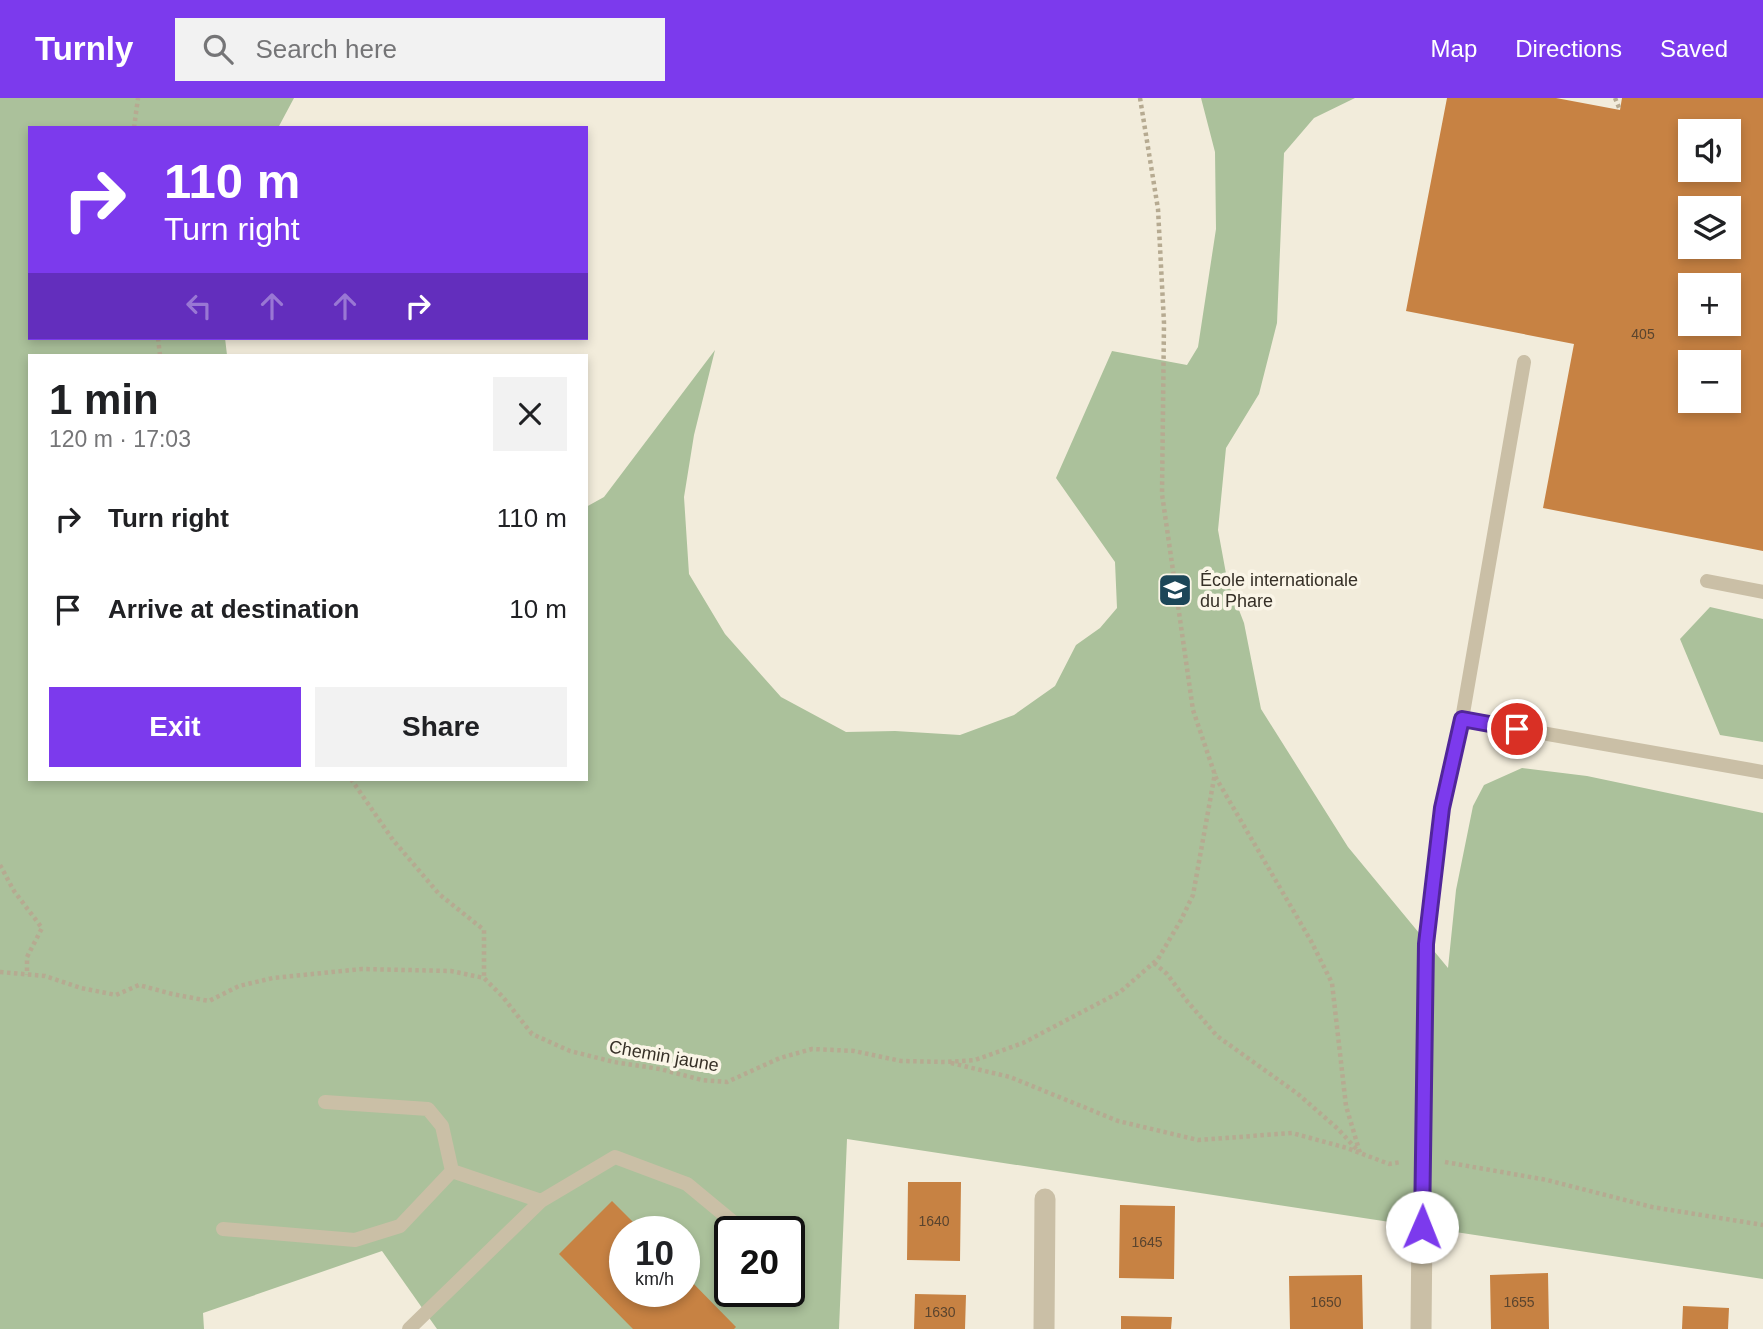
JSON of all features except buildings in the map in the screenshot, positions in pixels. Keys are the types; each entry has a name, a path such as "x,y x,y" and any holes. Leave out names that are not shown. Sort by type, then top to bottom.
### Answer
{"street":[{"path":"1044,1329 1045,1199"},
{"path":"1421,1329 1422,1227"}],"lane":[{"path":"1422,1227 1426,944 1442,808 1462,719 1524,362"},
{"path":"1707,581 1763,592"},
{"path":"1462,719 1763,772"},
{"path":"325,1102 428,1109 442,1126 452,1171"},
{"path":"409,1329 541,1201 615,1157 687,1184 725,1216"},
{"path":"452,1171 541,1201"},
{"path":"223,1229 355,1240 400,1226 452,1171"}],"path":[{"path":"134,126 138,98"},
{"path":"1140,98 1158,209 1164,323 1162,494 1193,710 1215,773 1332,983 1346,1107 1360,1153"},
{"path":"1615,98 1620,110"},
{"path":"946,1062 975,1060 1023,1044 1120,992 1158,959 1192,895 1215,773"},
{"path":"0,972 45,976 81,988 116,995 139,985 209,1001 239,986 273,978 362,969 451,971 484,978 484,930 431,885 393,840 352,781"},
{"path":"0,865 13,891 41,928 27,957 27,975"},
{"path":"1154,963 1167,974 1217,1036 1298,1094 1338,1129 1360,1153"},
{"name":"Chemin jaune","path":"484,978 533,1034 570,1051 702,1080 727,1082 780,1058 812,1049 854,1051 901,1061 946,1062"},
{"path":"946,1062 1010,1077 1118,1121 1198,1140 1292,1133 1389,1164 1423,1160 1446,1162 1547,1180 1652,1207 1763,1225"}],"green space":[{"path":"0,98 294,98 279,126 28,126 28,340 225,340 227,354 28,354 28,781 588,781 588,506 604,497 715,350 694,435 684,497 689,574 725,634 781,697 846,732 895,731 960,735 1014,715 1055,686 1076,645 1100,628 1117,608 1115,562 1056,478 1112,351 1187,365 1198,347 1216,229 1215,152 1201,98 1355,98 1314,118 1284,153 1277,323 1259,394 1226,448 1218,530 1227,579 1244,623 1261,709 1348,847 1448,968 1456,890 1473,806 1484,785 1522,768 1587,776 1763,813 1763,1279 847,1139 839,1329 437,1329 382,1251 203,1313 204,1329 0,1329"},
{"path":"1710,607 1763,619 1763,742 1720,735 1680,639"}],"place":[{"name":"École internationale du Phare","path":"1175,590"}],"route":[{"path":"1422,1227 1426,944 1442,808 1462,719 1517,729"}]}
